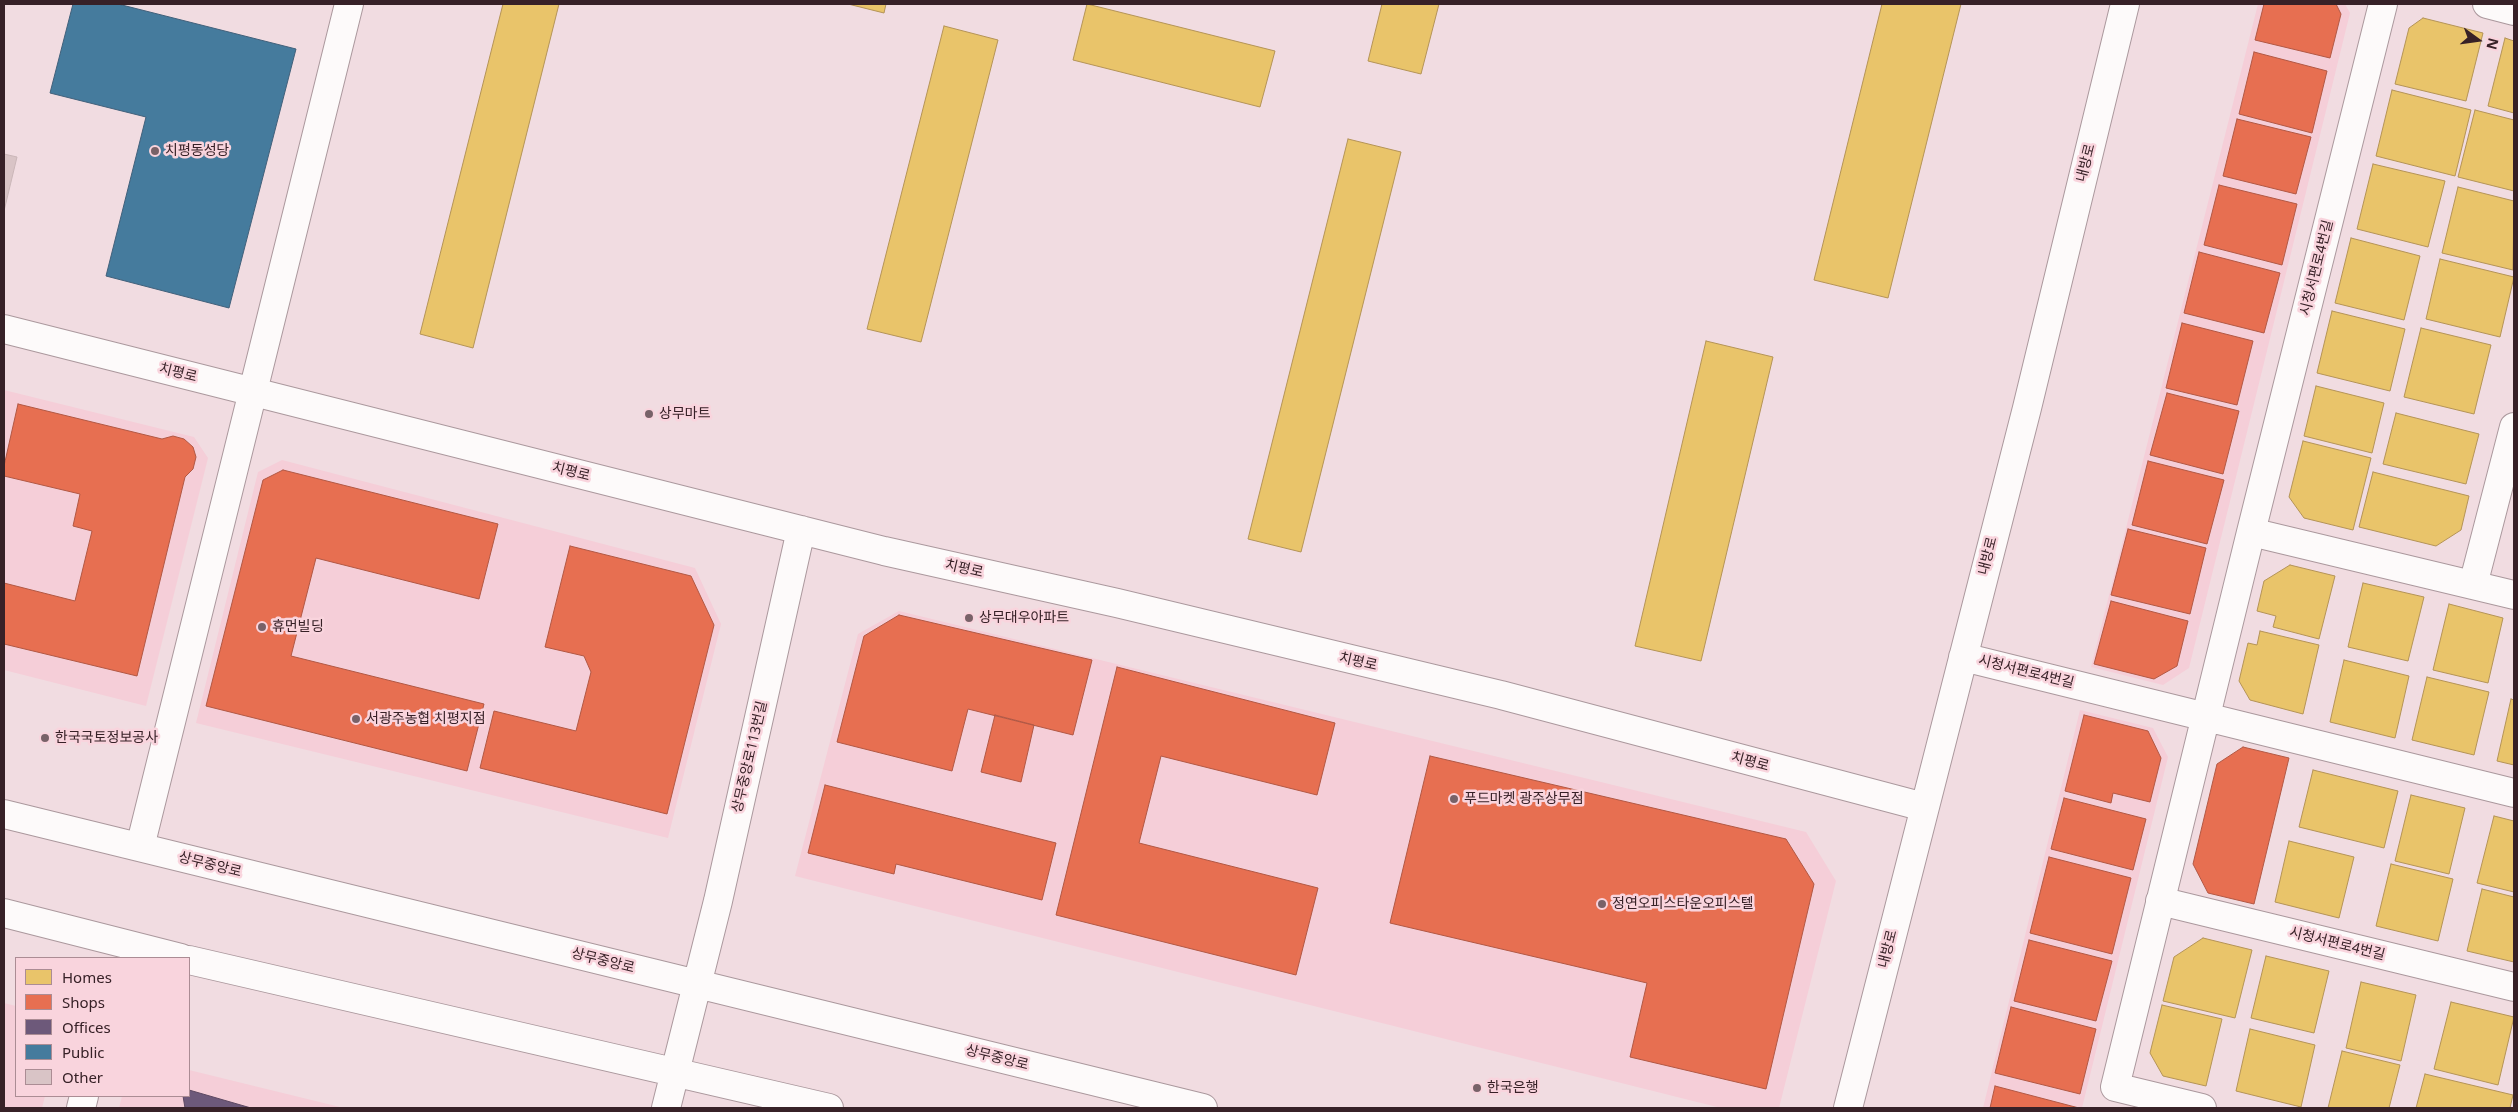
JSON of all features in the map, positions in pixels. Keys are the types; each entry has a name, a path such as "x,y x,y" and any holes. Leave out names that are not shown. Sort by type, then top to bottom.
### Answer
{"street":[{"path":"140,847 350,4"},
{"name":"내방로","path":"1848,1108 2027,408 2125,4"},
{"name":"시청서편로4번길","path":"2202,1108 2112,1098 2250,532 2384,4"},
{"path":"2487,4 2514,11"},
{"name":"치평로","path":"4,329 801,530 1118,603 1501,695 1924,807"},
{"path":"2473,585 2514,427"},
{"name":"상무중앙로113번길","path":"666,1108 697,984 801,530"},
{"path":"2250,532 2514,595"},
{"name":"시청서편로4번길","path":"1963,656 2514,793"},
{"name":"상무중앙로","path":"4,814 1203,1108"},
{"name":"시청서편로4번길","path":"2160,901 2514,987"},
{"path":"4,913 122,951 173,957"},
{"path":"190,960 829,1108"}],"shaded area":[{"path":"2258,4 2345,4 2350,13 2189,668 2163,685 2091,667"},
{"path":"4,390 194,437 208,458 146,706 4,670"},
{"path":"282,460 695,568 721,624 668,838 196,723 258,472"},
{"path":"899,611 1806,832 1836,881 1779,1108 1721,1108 795,876 858,634"},
{"path":"2080,710 2153,728 2168,757 2082,1108 1983,1108"},
{"path":"4,1003 15,1006 15,1097 45,1097 42,1108 4,1108"},
{"path":"190,1070 344,1108 119,1108 122,1097 190,1097"}],"building: Homes":[{"path":"503,4 559,4 473,348 420,334"},
{"path":"848,4 886,4 884,13"},
{"path":"1087,4 1275,51 1260,107 1073,60"},
{"path":"1382,4 1439,4 1421,74 1368,61"},
{"path":"1882,4 1961,4 1888,298 1814,280"},
{"path":"2423,18 2483,33 2466,101 2395,84 2409,28"},
{"path":"944,26 998,40 921,342 867,329"},
{"path":"2505,38 2514,41 2514,113 2488,106"},
{"path":"2392,90 2471,110 2455,176 2376,156"},
{"path":"2475,110 2514,120 2514,191 2458,177"},
{"path":"1348,139 1401,152 1301,552 1248,539"},
{"path":"2373,164 2445,181 2428,247 2357,229"},
{"path":"2458,187 2514,201 2513,270 2442,253"},
{"path":"2351,238 2420,256 2404,320 2335,303"},
{"path":"2440,259 2514,277 2500,337 2426,319"},
{"path":"2332,311 2405,329 2390,391 2317,373"},
{"path":"2421,328 2491,345 2474,414 2404,397"},
{"path":"1706,341 1773,357 1701,661 1635,646"},
{"path":"2316,386 2384,403 2372,453 2304,436"},
{"path":"2396,413 2479,434 2466,484 2383,464"},
{"path":"2303,441 2371,458 2353,530 2304,518 2289,497"},
{"path":"2373,472 2469,496 2461,530 2436,546 2359,527"},
{"path":"2290,565 2335,576 2319,639 2273,627 2276,616 2257,611 2264,581"},
{"path":"2363,583 2424,597 2408,661 2348,647"},
{"path":"2449,604 2503,618 2488,683 2433,670"},
{"path":"2260,631 2319,645 2303,714 2250,700 2239,681 2248,643 2257,645"},
{"path":"2344,660 2409,676 2395,738 2330,722"},
{"path":"2427,677 2489,692 2474,755 2412,740"},
{"path":"2511,699 2514,700 2514,765 2497,761"},
{"path":"2313,770 2398,791 2384,848 2299,827"},
{"path":"2411,795 2465,808 2449,874 2395,861"},
{"path":"2494,816 2514,821 2514,892 2477,883"},
{"path":"2289,841 2354,857 2339,918 2275,902"},
{"path":"2391,864 2453,879 2438,941 2376,926"},
{"path":"2482,889 2514,897 2514,962 2467,951"},
{"path":"2203,938 2252,950 2235,1018 2163,1001 2174,957"},
{"path":"2266,956 2329,971 2314,1033 2251,1018"},
{"path":"2361,982 2416,995 2401,1061 2346,1048"},
{"path":"2451,1002 2514,1017 2498,1085 2434,1069"},
{"path":"2162,1005 2222,1019 2206,1086 2163,1076 2150,1053"},
{"path":"2250,1029 2315,1045 2301,1107 2236,1091"},
{"path":"2342,1051 2400,1065 2389,1108 2328,1108"},
{"path":"2425,1074 2513,1095 2510,1108 2416,1108"}],"building: Shops":[{"path":"2264,4 2336,4 2341,14 2330,58 2255,40"},
{"path":"2254,52 2327,71 2312,133 2239,114"},
{"path":"2237,119 2311,137 2296,194 2223,176"},
{"path":"2219,185 2297,204 2282,265 2204,245"},
{"path":"2199,252 2280,273 2264,333 2184,313"},
{"path":"2182,323 2253,341 2237,405 2166,388"},
{"path":"2167,393 2239,411 2223,474 2150,455"},
{"path":"18,404 162,439 173,436 184,439 193,447 196,457 193,469 185,477 137,676 4,644 4,583 75,601 92,531 73,526 80,494 4,476 4,466"},
{"path":"2148,461 2224,480 2207,544 2132,525"},
{"name":"휴먼빌딩","path":"283,470 498,524 479,599 316,558 291,656 484,704 467,771 206,706 263,480"},
{"path":"2128,529 2206,548 2190,614 2111,595"},
{"path":"570,546 691,576 714,625 667,814 480,768 494,711 576,731 591,672 584,656 545,647"},
{"path":"2111,601 2188,621 2177,666 2154,679 2094,664"},
{"path":"899,615 1092,660 1073,735 968,709 952,771 837,742 864,636"},
{"path":"1117,667 1335,723 1317,795 1161,756 1139,843 1318,888 1296,975 1056,915"},
{"path":"995,715 1034,725 1021,782 981,772"},
{"path":"2084,715 2148,731 2161,758 2150,802 2113,793 2111,803 2065,791"},
{"path":"2243,747 2289,758 2254,904 2208,893 2193,864 2217,764"},
{"name":"정연오피스타운오피스텔","path":"1430,756 1786,839 1814,884 1766,1089 1630,1057 1647,983 1390,923"},
{"path":"825,785 1056,843 1042,900 896,864 894,874 808,853"},
{"path":"2064,798 2146,819 2133,870 2051,849"},
{"path":"2049,857 2131,878 2112,954 2030,933"},
{"path":"2029,940 2112,961 2096,1021 2014,1001"},
{"path":"2011,1007 2096,1029 2080,1094 1995,1073"},
{"path":"1995,1086 2079,1108 1990,1108"}],"building: Offices":[{"path":"190,1090 251,1108 185,1108 183,1097 190,1097"}],"building: Public":[{"name":"치평동성당","path":"73,4 118,4 296,49 229,308 106,276 146,117 50,93"}],"building: Other":[{"path":"4,154 17,157 4,211"}],"place":[{"name":"치평동성당","path":"155,151"},
{"name":"상무마트","path":"649,414"},
{"name":"상무대우아파트","path":"969,618"},
{"name":"휴먼빌딩","path":"262,627"},
{"name":"서광주농협 치평지점","path":"356,719"},
{"name":"한국국토정보공사","path":"45,738"},
{"name":"푸드마켓 광주상무점","path":"1454,799"},
{"name":"정연오피스타운오피스텔","path":"1602,904"},
{"name":"한국은행","path":"1477,1088"}]}
